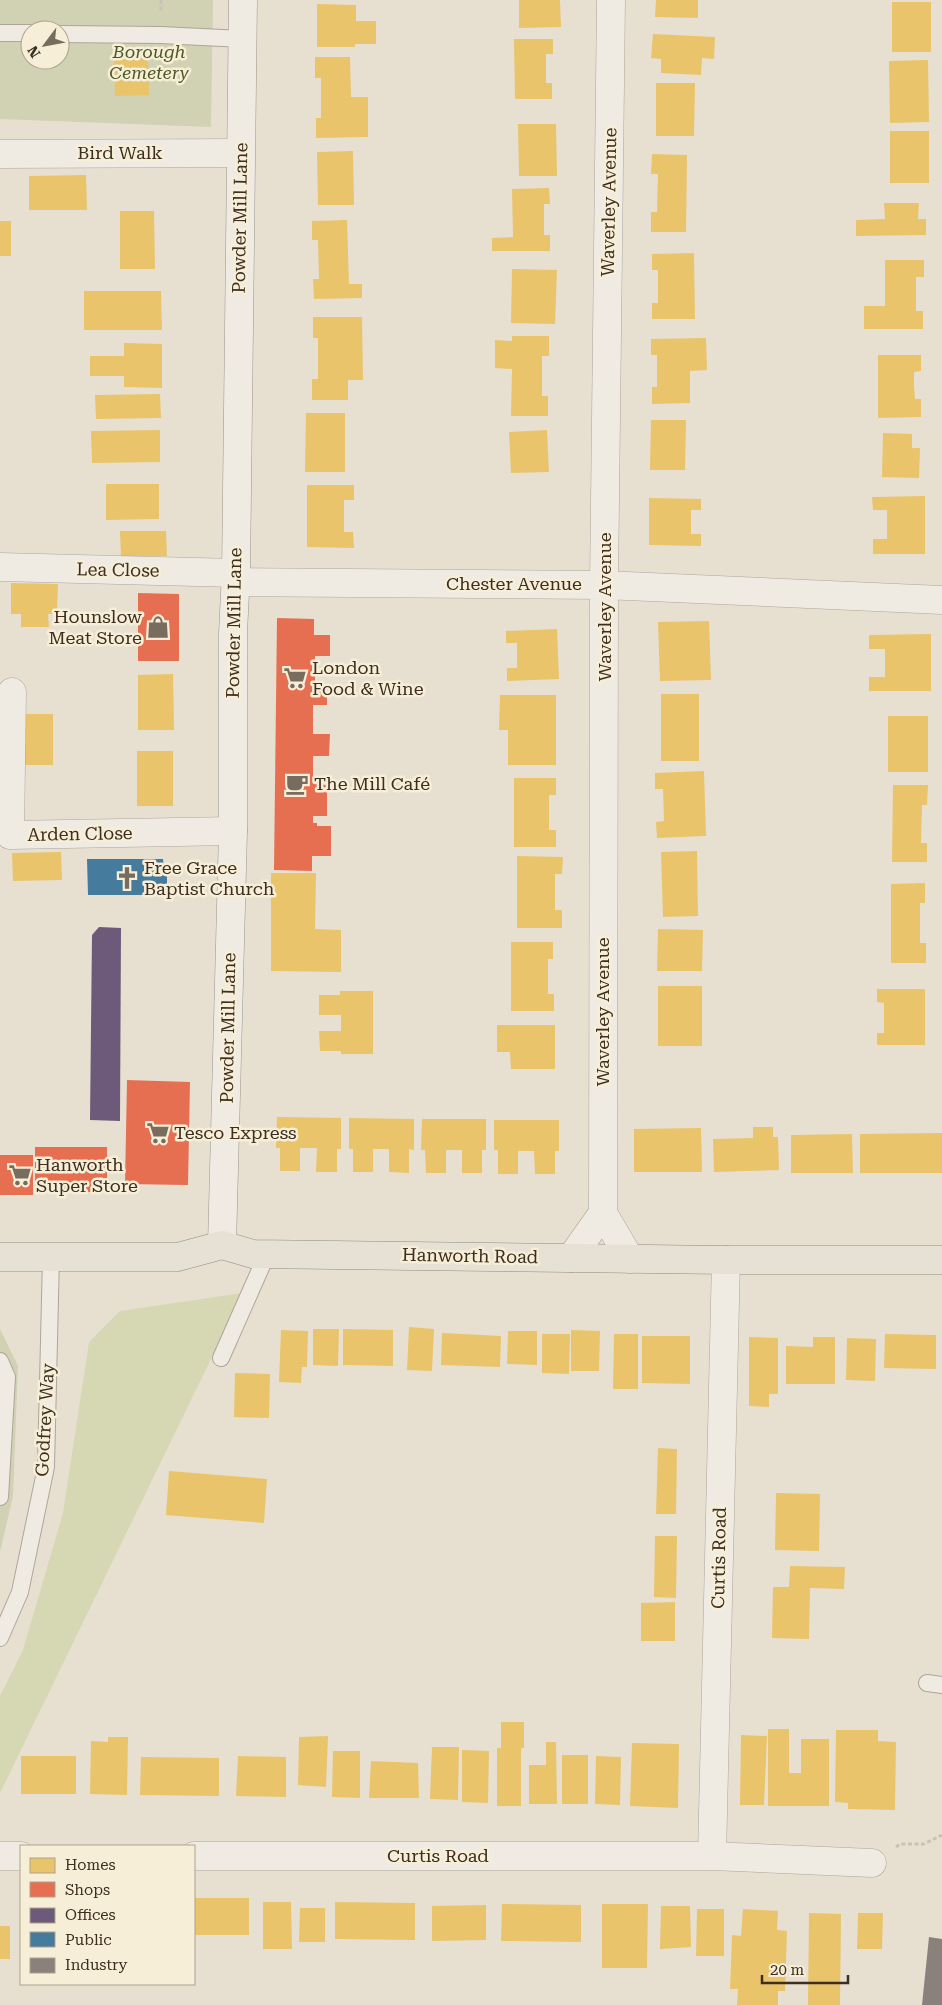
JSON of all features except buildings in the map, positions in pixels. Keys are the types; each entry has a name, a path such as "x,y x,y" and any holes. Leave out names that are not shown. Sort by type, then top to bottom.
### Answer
{"main road":[{"name":"Hanworth Road","path":"222,1245 253,1254 726,1260 942,1260"},
{"path":"0,1257 178,1257 222,1245"}],"street":[{"name":"Powder Mill Lane","path":"222,1245 233,830 233,633 236,577 243,0"},
{"name":"Waverley Avenue","path":"603,1214 604,585 611,0"},
{"name":"Bird Walk","path":"0,154 240,152"},
{"name":"Lea Close","path":"0,567 236,577"},
{"name":"Chester Avenue","path":"236,577 604,585 942,600"},
{"name":"Arden Close","path":"12,692 10,835 233,830"},
{"path":"571,1258 603,1214 630,1259"},
{"name":"Curtis Road","path":"712,1856 726,1260"},
{"path":"0,1856 20,1856"},
{"name":"Curtis Road","path":"195,1856 712,1856 872,1863"}],"lane":[{"path":"0,33 20,33"},
{"path":"70,34 243,38"},
{"path":"221,1358 267,1254"},
{"name":"Godfrey Way","path":"0,1638 20,1592 46,1467 51,1256"},
{"path":"0,1361 8,1377 0,1497"}],"path":[{"path":"872,1863 900,1844 924,1844 942,1835"}],"green space":[{"name":"Borough Cemetery","path":"0,0 213,0 211,127 0,119"},
{"path":"243,1293 0,1793 0,1696 23,1650 63,1513 89,1342 120,1311"},
{"path":"0,1329 18,1366 13,1496 0,1552"}],"place":[{"name":"Hounslow Meat Store","path":"158,627"},
{"name":"London Food & Wine","path":"295,678"},
{"name":"The Mill Café","path":"297,784"},
{"name":"Free Grace Baptist Church","path":"127,878"},
{"name":"Tesco Express","path":"158,1133"},
{"name":"Hanworth Super Store","path":"20,1175"}]}
